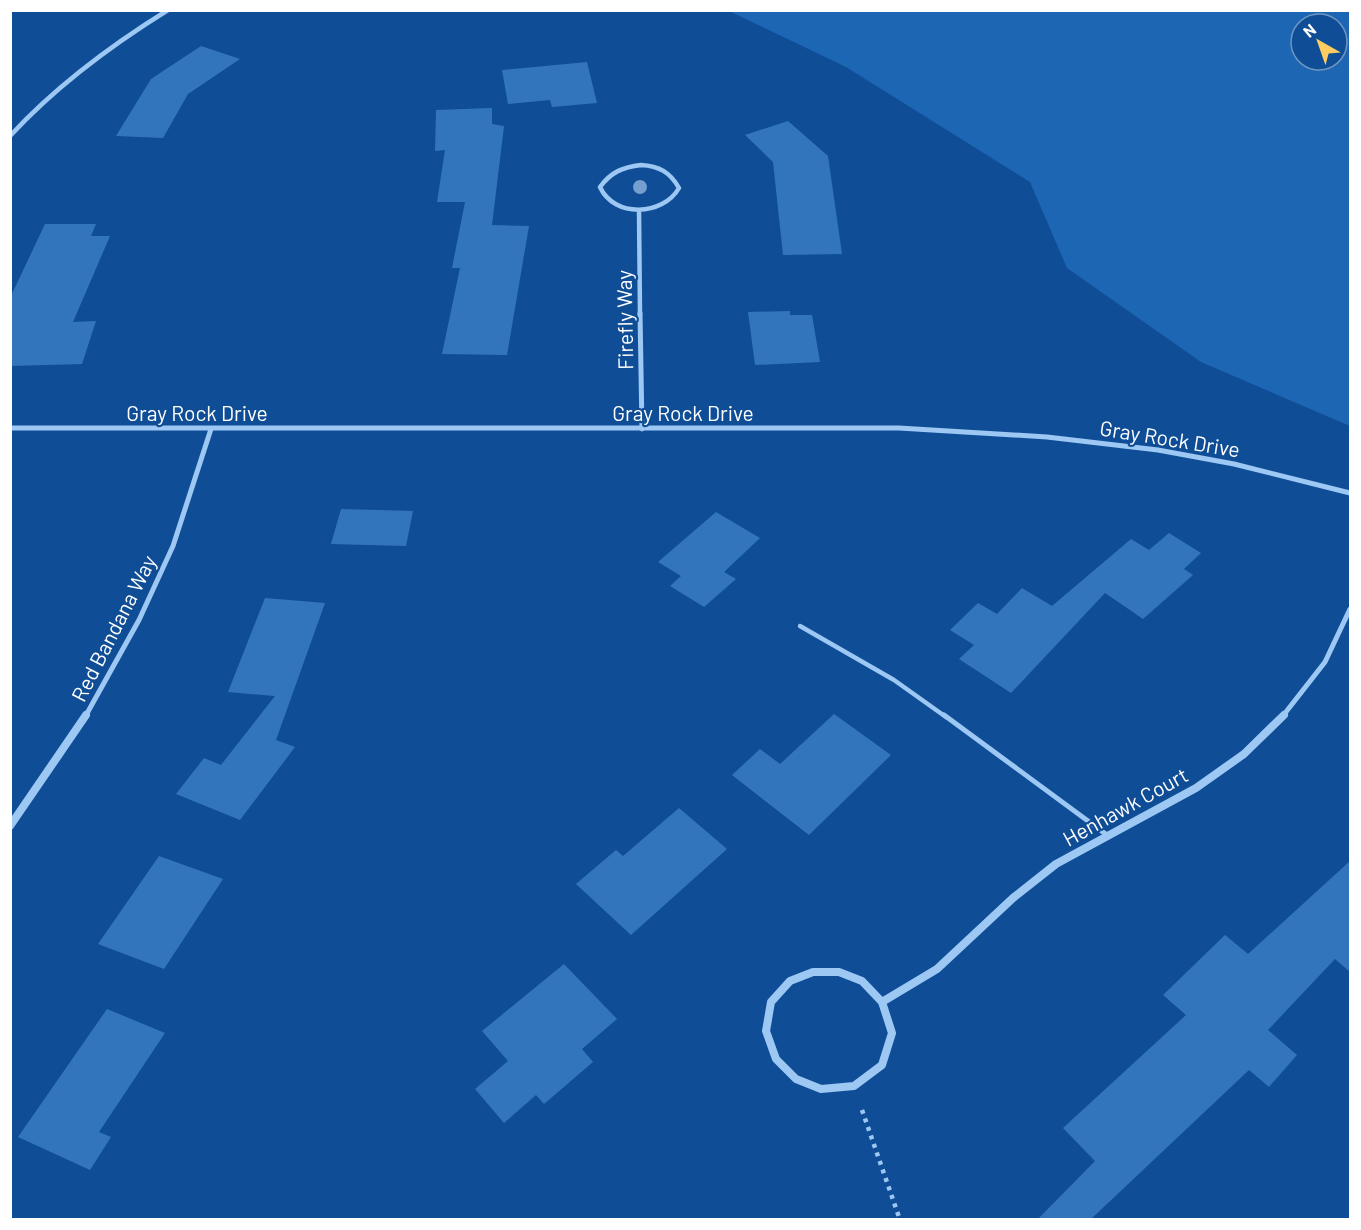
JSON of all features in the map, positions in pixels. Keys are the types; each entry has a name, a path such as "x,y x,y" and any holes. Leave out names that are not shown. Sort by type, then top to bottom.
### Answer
{"street":[{"path":"10,136 55,91 168,10"},
{"path":"642,165 664,169 675,178 679,188 674,198 661,206 639,210 621,208 604,198 600,187 605,176 618,168 642,165"},
{"name":"Firefly Way","path":"639,210 642,429"},
{"name":"Gray Rock Drive","path":"10,428 899,428 1008,433 1099,442 1195,456 1350,493"},
{"name":"Red Bandana Way","path":"10,826 81,724 134,633 174,544 212,429"},
{"name":"Henhawk Court","path":"882,1002 914,986 943,964 1038,877 1107,835 1197,788 1249,748 1289,709 1324,665 1344,627 1350,609"},
{"path":"813,972 839,972 862,981 882,1002 892,1033 882,1065 854,1086 821,1089 796,1079 776,1059 766,1031 771,1002 790,981 813,972"}],"lane":[{"path":"800,626 894,680 1026,773 1107,835"}],"path":[{"path":"854,1086 900,1220"}],"shaded area":[{"path":"729,11 1350,11 1350,426 1201,362 1067,268 1030,182 846,67"}],"building":[{"path":"201,46 240,59 188,94 163,138 116,136 151,79"},
{"path":"587,62 597,103 552,107 550,100 508,104 502,70"},
{"path":"492,108 492,124 504,126 492,225 529,226 507,355 442,354 460,268 452,268 465,202 437,202 445,150 435,151 436,110"},
{"path":"788,121 828,156 842,254 783,255 773,162 745,135"},
{"path":"45,224 96,224 91,236 110,236 73,322 96,321 82,364 10,366 10,298"},
{"path":"790,311 790,315 812,315 820,362 755,365 748,312"},
{"path":"341,509 413,511 406,546 331,544"},
{"path":"716,512 760,538 724,572 736,579 704,607 670,586 681,576 658,562"},
{"path":"1169,533 1201,553 1184,569 1193,575 1143,619 1105,593 1011,693 959,659 974,645 950,630 978,603 997,614 1022,588 1052,606 1131,539 1149,550"},
{"path":"265,598 325,603 276,740 295,747 240,820 176,794 204,758 221,765 275,696 228,692"},
{"path":"834,714 891,755 809,835 732,775 760,749 780,764"},
{"path":"679,808 727,849 631,935 576,884 616,850 623,856"},
{"path":"159,856 223,879 164,969 98,944"},
{"path":"1350,861 1350,972 1335,959 1268,1030 1297,1055 1269,1087 1249,1070 1090,1220 1037,1220 1095,1161 1063,1128 1186,1015 1163,995 1225,935 1248,954"},
{"path":"564,964 617,1019 582,1049 593,1062 544,1104 536,1095 504,1123 475,1089 508,1061 482,1031"},
{"path":"107,1009 165,1033 99,1132 111,1137 90,1170 18,1137"}]}
